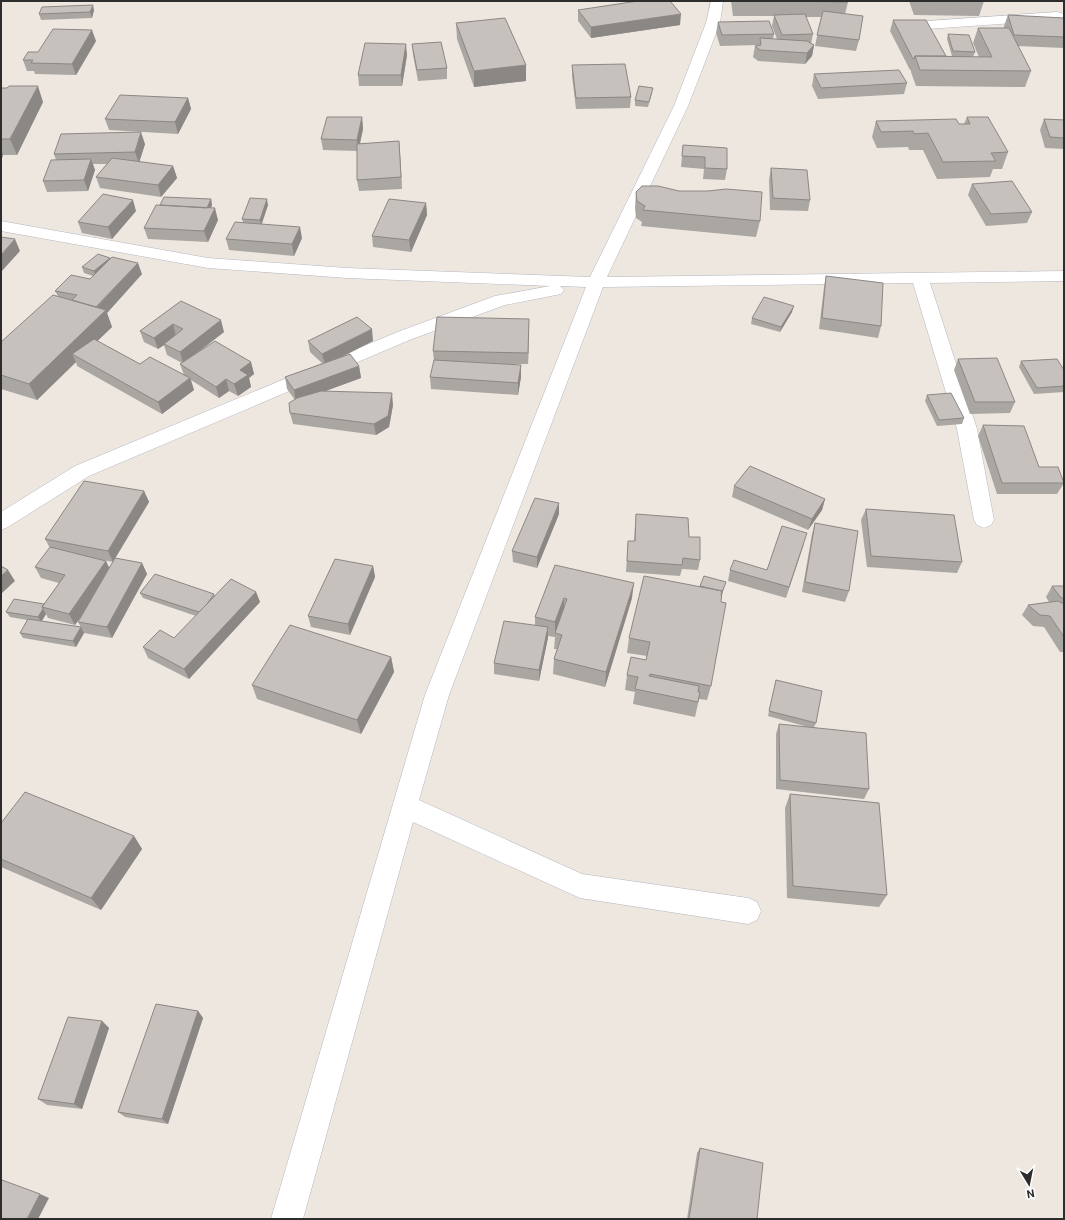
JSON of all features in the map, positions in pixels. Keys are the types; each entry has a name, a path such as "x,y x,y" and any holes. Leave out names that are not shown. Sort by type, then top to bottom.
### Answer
{"street":[{"path":"287,1219 437,695 596,282 681,106 713,23 717,1"},
{"path":"895,27 1057,14"},
{"path":"1,226 208,263 347,273 596,282 1064,276"},
{"path":"920,278 967,429 984,520"},
{"path":"1,522 82,471 406,335 501,300 596,282"},
{"path":"405,806 580,886 748,911"}],"building":[{"path":"638,1 670,1 681,14 591,27 578,10"},
{"path":"782,1 847,1 848,2"},
{"path":"93,5 90,12 39,14 42,7"},
{"path":"823,11 863,16 859,40 817,35"},
{"path":"805,14 813,34 782,35 774,15"},
{"path":"1008,15 1064,18 1064,37 1014,35"},
{"path":"505,18 526,65 474,71 456,23"},
{"path":"893,20 926,20 946,56 915,56 913,59"},
{"path":"769,21 774,34 722,35 718,22"},
{"path":"978,28 1009,28 1031,71 920,70 915,56 992,57"},
{"path":"53,29 92,30 72,64 31,63 33,60 23,60 28,52 38,52"},
{"path":"948,34 969,35 975,52 953,51"},
{"path":"760,38 807,41 814,45 807,53 760,50 755,46 761,45"},
{"path":"441,42 447,68 417,70 412,44"},
{"path":"365,43 406,44 401,75 358,75"},
{"path":"625,64 631,97 576,98 572,65"},
{"path":"899,70 907,83 821,88 814,74"},
{"path":"9,86 38,86 10,139 1,139 1,88 7,88"},
{"path":"639,86 653,88 649,102 635,100"},
{"path":"120,95 188,98 175,122 105,119"},
{"path":"327,117 362,117 357,140 321,139"},
{"path":"967,117 988,117 1008,152 991,153 996,161 943,162 928,133 914,134 913,131 881,132 876,121 956,119 959,124 970,124"},
{"path":"1044,119 1064,120 1064,138 1050,137"},
{"path":"141,132 135,152 54,154 61,134"},
{"path":"399,141 401,177 357,180 357,144"},
{"path":"683,145 727,148 727,169 705,168 705,157 682,156"},
{"path":"112,158 173,166 158,185 96,177"},
{"path":"91,159 84,180 43,181 51,160"},
{"path":"771,168 807,170 810,200 773,198"},
{"path":"1012,181 1032,212 991,214 972,184"},
{"path":"642,186 658,186 679,191 708,191 726,189 762,192 760,221 643,210 645,206 637,201 636,192"},
{"path":"103,194 133,200 108,227 78,222"},
{"path":"164,197 211,199 207,208 160,205"},
{"path":"250,198 267,199 260,220 242,219"},
{"path":"389,199 426,203 409,240 372,236"},
{"path":"156,205 215,208 204,231 144,228"},
{"path":"235,222 300,227 292,244 226,239"},
{"path":"1,237 15,239 1,255"},
{"path":"98,254 110,258 94,271 82,267"},
{"path":"112,257 138,263 96,307 72,300 77,295 55,291 71,275 90,279"},
{"path":"826,276 883,283 881,326 822,318"},
{"path":"53,295 106,310 29,384 1,375 1,342"},
{"path":"764,297 794,306 781,327 752,318"},
{"path":"181,301 221,320 180,352 164,344 183,329 173,324 154,338 140,331"},
{"path":"357,317 372,329 322,354 308,341"},
{"path":"437,317 529,319 528,353 433,351"},
{"path":"94,339 140,364 150,357 190,378 158,402 72,354"},
{"path":"215,341 251,362 240,370 248,375 234,384 226,379 216,387 180,364"},
{"path":"350,354 359,366 294,390 285,377"},
{"path":"997,358 1015,402 975,402 958,359"},
{"path":"1057,359 1064,370 1064,386 1037,388 1021,361"},
{"path":"434,360 521,365 518,383 430,377"},
{"path":"321,391 392,393 388,416 374,424 290,413 289,403 297,398"},
{"path":"951,393 964,418 939,420 927,395"},
{"path":"983,425 1024,426 1039,467 1058,467 1064,483 1002,483"},
{"path":"750,466 825,499 812,519 734,486"},
{"path":"84,481 144,491 108,551 45,539"},
{"path":"535,498 559,503 537,557 512,551"},
{"path":"866,509 954,515 962,562 871,556"},
{"path":"636,514 688,518 689,537 700,537 700,560 683,558 682,565 627,561 628,541 635,541"},
{"path":"815,523 858,531 849,591 805,582"},
{"path":"782,526 807,533 789,587 730,570 734,560 767,570"},
{"path":"50,547 106,561 69,614 42,607 65,575 35,567"},
{"path":"115,558 142,563 107,627 78,622"},
{"path":"335,559 373,566 348,624 308,616"},
{"path":"555,565 634,583 606,672 554,659 562,635 555,633 567,599 564,598 555,622 535,617"},
{"path":"1,566 8,570 1,576"},
{"path":"155,574 214,594 199,612 140,593"},
{"path":"644,576 722,591 721,602 726,603 711,686 650,674 649,676 699,686 698,692 700,692 698,702 635,689 638,677 627,675 631,657 646,660 650,642 629,638"},
{"path":"704,576 726,582 721,595 722,591 700,586"},
{"path":"231,579 256,592 184,669 143,647 160,630 174,638"},
{"path":"1052,586 1064,586 1064,598 1061,598"},
{"path":"14,599 44,604 42,607 43,609 38,617 6,612"},
{"path":"1058,601 1064,604 1064,637 1050,616 1040,615 1028,605"},
{"path":"28,619 81,627 73,641 20,633"},
{"path":"504,621 548,627 539,670 494,663"},
{"path":"290,625 391,657 357,720 252,685"},
{"path":"776,680 822,691 816,723 769,711"},
{"path":"779,724 866,733 869,789 780,780"},
{"path":"25,792 134,836 91,898 1,859 1,823"},
{"path":"790,794 879,803 887,895 793,886"},
{"path":"156,1004 198,1011 162,1119 118,1112"},
{"path":"68,1017 102,1021 74,1104 38,1099"},
{"path":"700,1148 763,1163 757,1219 689,1219"},
{"path":"2,1180 40,1194 27,1219 1,1219"}]}
